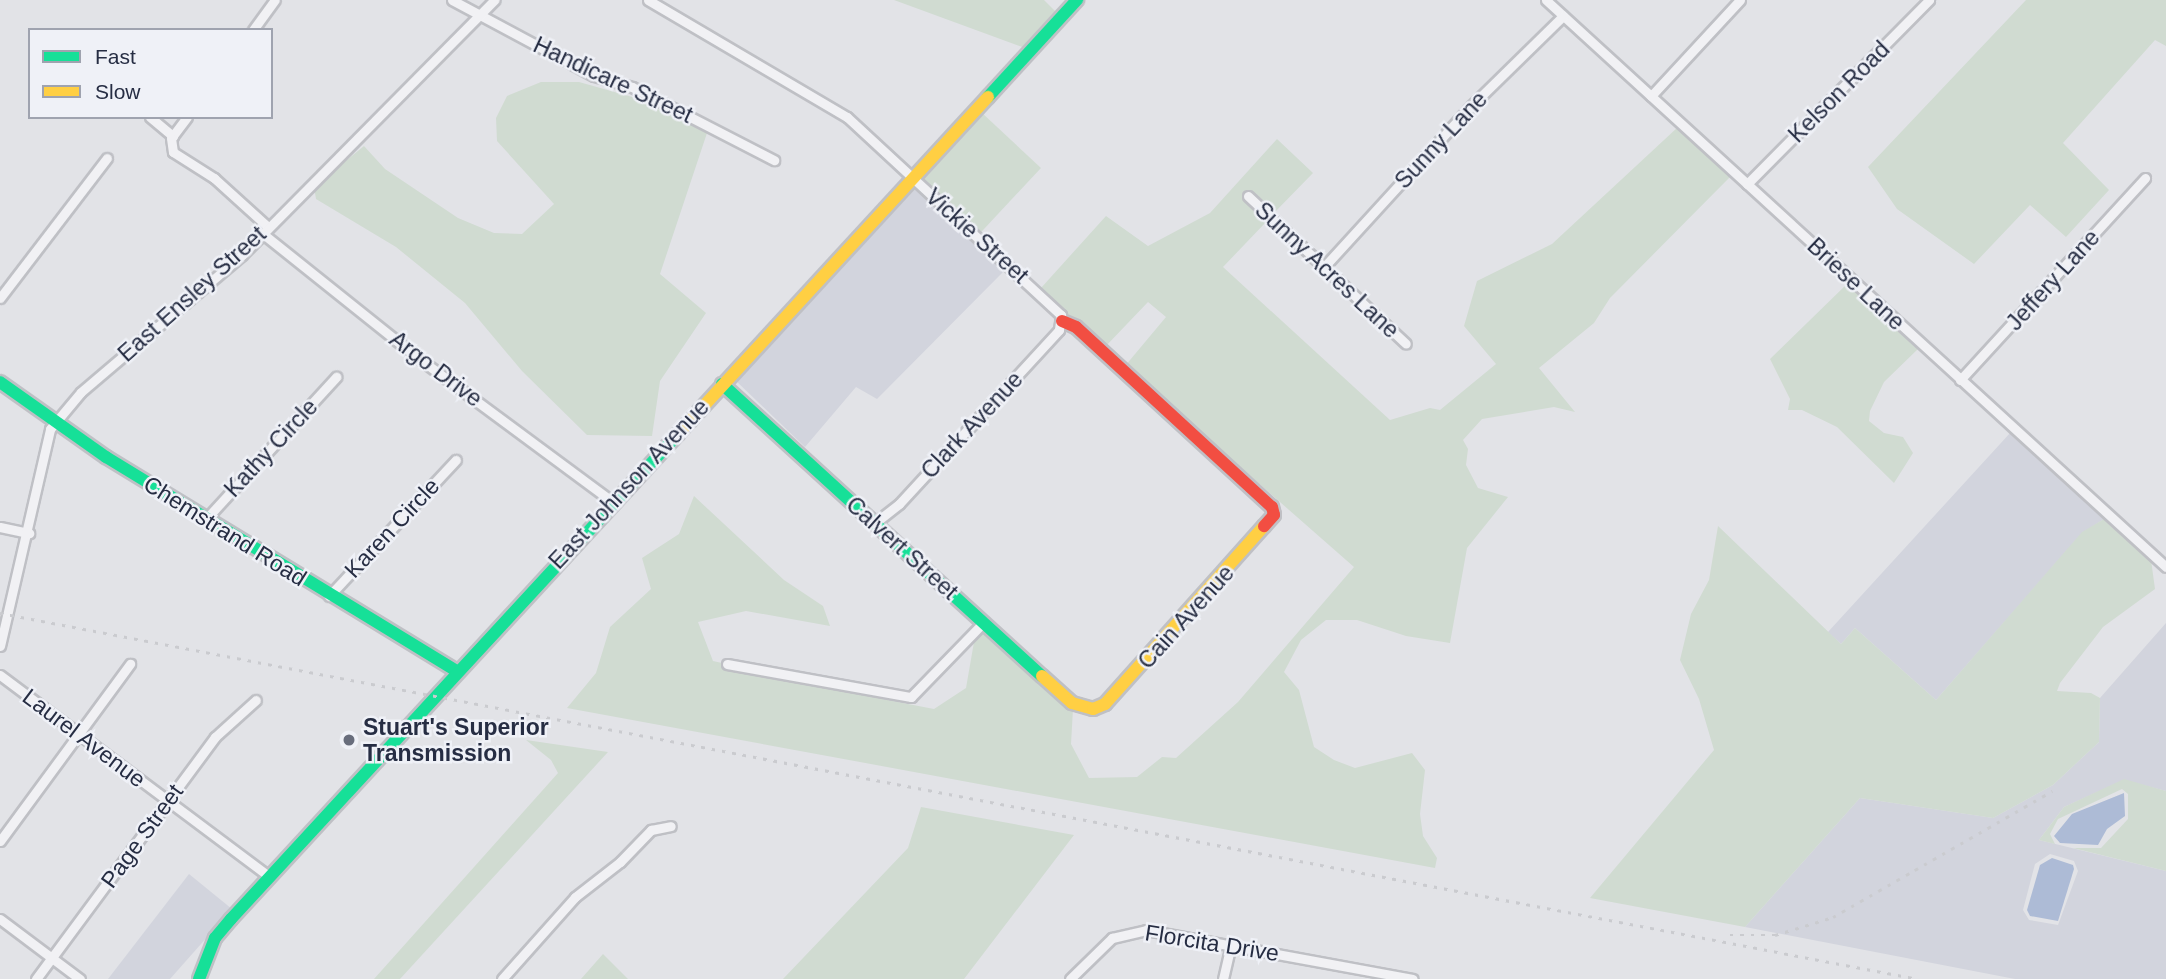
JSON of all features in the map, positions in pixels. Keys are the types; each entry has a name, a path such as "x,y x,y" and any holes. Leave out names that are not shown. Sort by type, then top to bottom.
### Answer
{"street":[{"path":"254,28 275,0"},
{"name":"Handicare Street","path":"452,0 594,76 632,87 774,160"},
{"name":"East Ensley Street","path":"0,646 29,533 45,441 55,423 81,392 265,230 494,0"},
{"name":"Vickie Street","path":"648,0 847,117 1057,309 1062,321 1076,327 1274,511"},
{"name":"East Johnson Avenue","path":"199,979 215,938 269,876 1077,0"},
{"name":"Briese Lane","path":"1546,0 2166,567"},
{"path":"1651,96 1740,0"},
{"name":"Kelson Road","path":"1747,184 1929,0"},
{"name":"Sunny Lane","path":"1322,268 1468,109 1563,16"},
{"name":"Argo Drive","path":"152,119 173,136 173,152 215,177 265,230 417,357 613,502"},
{"path":"173,136 186,119"},
{"path":"0,298 107,158"},
{"name":"Jeffery Lane","path":"1960,380 2145,178"},
{"name":"Sunny Acres Lane","path":"1248,196 1406,344"},
{"name":"Clark Avenue","path":"875,523 957,442 1059,330 1062,321"},
{"name":"Kathy Circle","path":"205,519 336,377"},
{"name":"Chemstrand Road","path":"0,382 55,423 205,519 456,671"},
{"name":"Calvert Street","path":"722,384 1072,703 1085,709"},
{"name":"Karen Circle","path":"329,596 456,460"},
{"name":"Cain Avenue","path":"1085,709 1105,704 1273,520 1274,511"},
{"path":"0,527 29,533"},
{"path":"727,664 911,697 984,622"},
{"path":"0,841 130,664"},
{"name":"Laurel Avenue","path":"0,675 269,876"},
{"name":"Page Street","path":"36,979 215,737 256,700"},
{"path":"502,979 575,897 620,862 651,830 671,826"},
{"path":"0,919 80,979"},
{"name":"Florcita Drive","path":"1070,979 1102,944 1123,933 1146,930 1413,979"},
{"path":"1223,979 1231,945"}],"shaded area":[{"path":"894,0 1044,0 1057,13 1025,48"},
{"path":"2026,0 2166,0 2166,46 2155,40 2063,143 2109,190 2066,237 2030,205 1974,264 1897,209 1868,167"},
{"path":"541,82 579,82 650,102 707,133 660,274 706,313 660,381 652,436 587,435 522,371 465,303 396,247 316,199 314,187 364,146 385,169 458,218 494,233 522,234 554,204 497,141 496,118 507,96"},
{"path":"981,112 1041,168 980,234 920,178"},
{"path":"1678,127 1731,176 1610,298 1594,323 1539,368 1575,412 1554,407 1482,419 1463,440 1468,449 1466,465 1478,488 1508,497 1467,548 1450,643 1406,636 1357,620 1326,620 1301,640 1284,672 1299,690 1314,747 1334,760 1355,768 1412,753 1425,770 1420,814 1423,836 1437,858 1435,868 567,708 596,673 610,627 651,589 642,558 679,534 694,496 784,580 823,606 830,626 746,611 698,622 713,661 722,663 722,668 934,709 966,688 974,642 985,629 1073,709 1071,744 1089,778 1137,777 1162,757 1176,758 1238,702 1354,567 1125,366 1166,317 1148,302 1105,347 1066,317 1041,288 1106,216 1148,246 1210,213 1277,139 1313,173 1273,214 1248,190 1242,195 1267,221 1223,267 1390,420 1430,408 1440,410 1496,364 1464,326 1477,281 1552,244"},
{"path":"914,185 1006,269 877,399 856,387 805,447 734,379"},
{"path":"1848,283 1919,348 1884,382 1870,411 1869,421 1884,433 1903,437 1913,453 1894,483 1837,427 1802,410 1788,410 1790,399 1770,359"},
{"path":"2011,432 2104,519 2082,533 1936,700 1855,628 1841,644 1828,632"},
{"path":"2104,519 2151,560 2155,589 2103,627 2060,683 2057,691 2091,693 2100,698 2099,742 2053,785 1993,818 1860,798 1745,927 1590,898 1714,750 1699,699 1680,660 1691,614 1709,580 1718,526 1841,644 1855,628 1936,700 2082,532"},
{"path":"2166,623 2166,791 2124,780 2064,807 2039,840 2166,871 2166,979 2015,979 1745,927 1860,798 1993,818 2053,785 2099,742 2100,698","holes":["2050,854 2074,861 2078,871 2058,925 2029,920 2023,910 2035,864"]},
{"path":"526,740 608,752 400,979 374,979 558,773 551,760"},
{"path":"2124,779 2166,791 2166,871 2073,848 2101,848 2128,819 2128,794 2122,789 2058,819 2050,834 2055,844 2039,840 2064,807"},
{"path":"921,807 1074,835 964,979 783,979 908,848"},
{"path":"189,874 232,909 170,979 108,979"},
{"path":"603,954 628,979 581,979"}],"water":[{"path":"2124,793 2125,816 2107,829 2098,845 2060,843 2054,836 2072,814"},
{"path":"2052,858 2073,865 2074,869 2058,921 2030,916 2027,910 2040,865"}],"railway":[{"path":"0,613 1918,979"},
{"path":"1730,935 1775,935 1833,917 2052,791"}],"traffic: fast":[{"path":"988,97 1077,0"},
{"path":"0,382 106,457 456,671"},
{"path":"722,384 1042,676"},
{"path":"199,979 215,938 231,919 678,434"}],"traffic: slow":[{"path":"678,434 988,97"},
{"path":"1042,676 1072,703 1093,709 1105,704 1264,526"}],"traffic: jam":[{"path":"1062,321 1076,327 1272,507 1274,515 1264,526"}],"place":[{"name":"Stuart's Superior Transmission","path":"349,740"}]}
